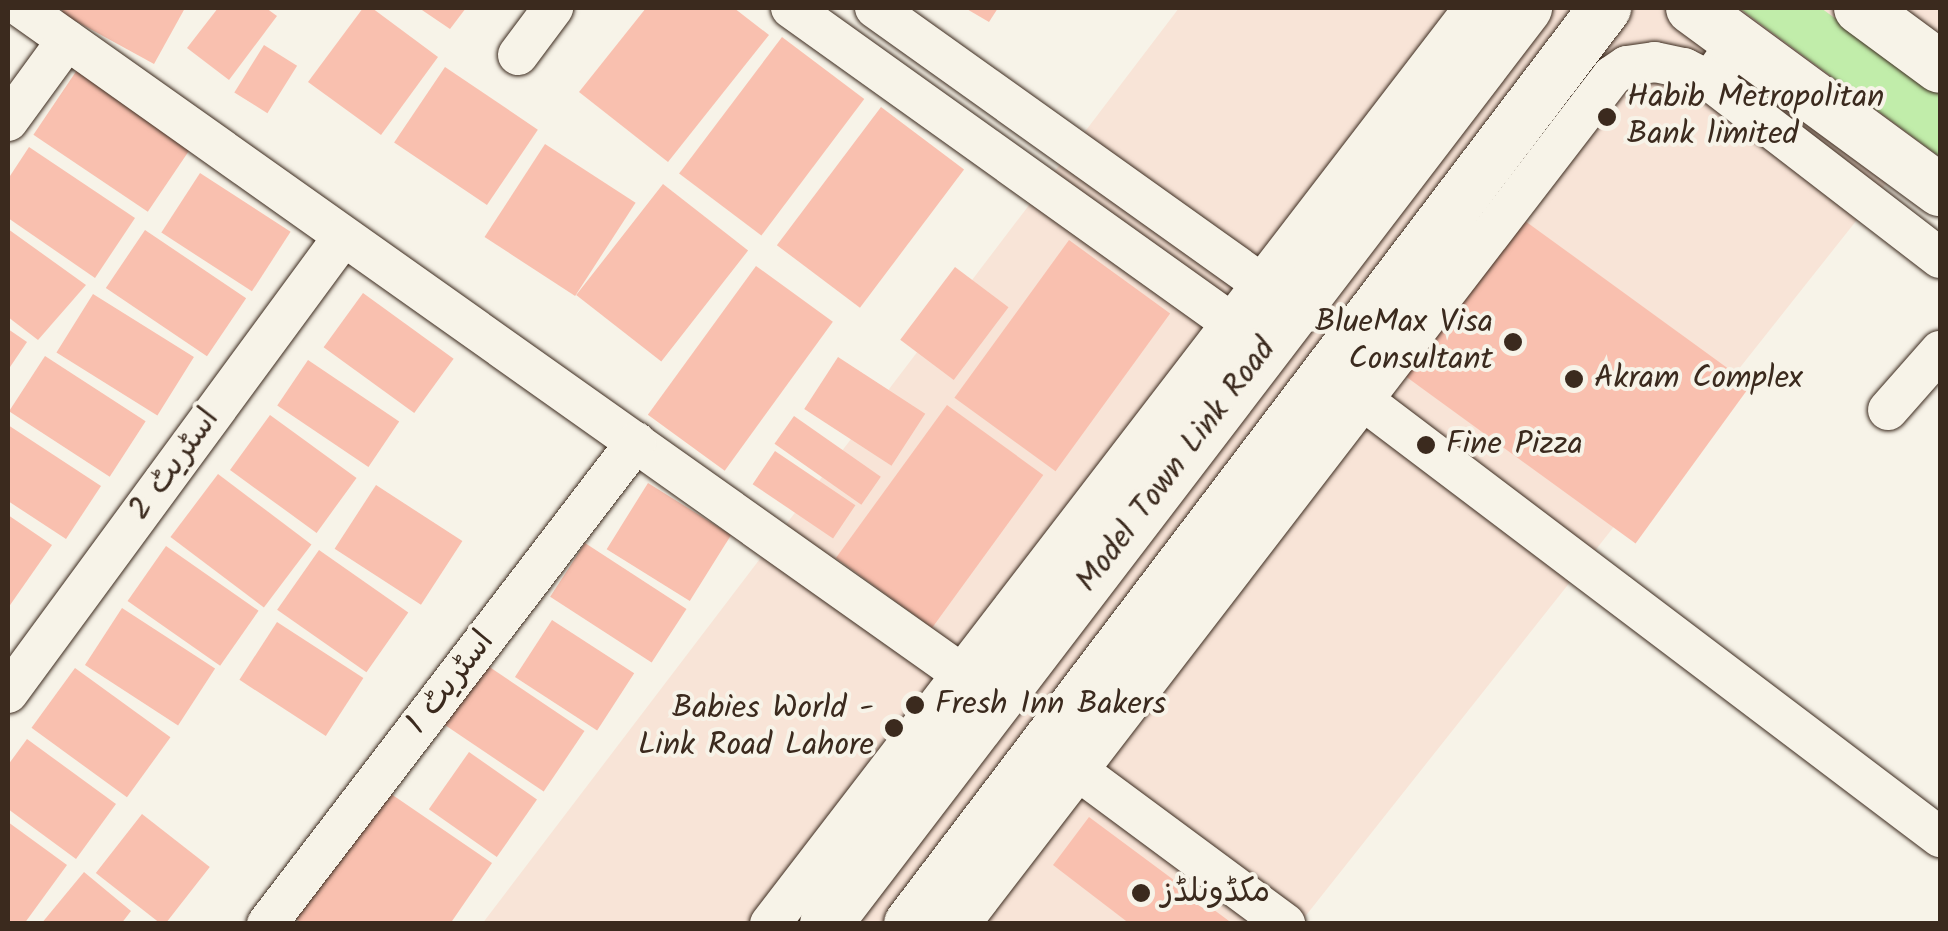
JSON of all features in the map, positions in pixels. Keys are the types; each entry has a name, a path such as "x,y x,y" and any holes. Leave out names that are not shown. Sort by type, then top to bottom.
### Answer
{"main road":[{"name":"Model Town Link Road","path":"826,924 982,687 1488,22 1526,8"},
{"name":"Model Town Link Road","path":"910,924 1062,758 1564,99 1605,8"},
{"path":"1692,8 1724,61 1940,190"},
{"path":"1860,8 1940,67"}],"street":[{"path":"22,8 982,687 770,924"},
{"path":"518,55 554,8"},
{"path":"791,8 1264,316"},
{"path":"875,8 1264,316"},
{"path":"8,121 67,40"},
{"path":"1564,99 1628,66 1654,62 1684,68 1724,61 1940,258"},
{"name":"اسٹریٹ 2","path":"8,693 343,237"},
{"path":"1888,410 1940,350"},
{"path":"1344,386 1940,837"},
{"name":"اسٹریٹ 1","path":"267,924 636,442"},
{"path":"960,924 1062,758 1285,924"}],"shaded area":[{"path":"1179,8 1940,8 1940,115 1300,923 482,924"}],"green space":[{"path":"1739,8 1821,8 1940,95 1940,157"}],"building":[{"path":"64,8 185,8 154,64 61,13"},
{"path":"218,8 266,8 277,16 229,80 187,48"},
{"path":"363,8 372,8 438,57 381,135 308,82"},
{"path":"419,8 466,8 450,29"},
{"path":"646,8 734,8 769,35 668,162 579,92"},
{"path":"965,8 998,8 989,22"},
{"path":"782,37 864,99 761,236 679,174"},
{"path":"264,45 297,66 267,113 234,92"},
{"path":"445,67 538,130 487,205 394,142"},
{"path":"77,70 191,147 148,212 33,135"},
{"path":"881,107 964,170 860,308 777,245"},
{"path":"545,144 636,203 575,296 485,237"},
{"path":"29,147 135,218 95,278 8,218 8,179"},
{"path":"200,173 291,232 252,291 161,233"},
{"path":"663,184 748,250 661,362 576,295"},
{"name":"Akram Complex","path":"1521,218 1751,385 1636,543 1406,377"},
{"path":"8,229 86,285 38,340 8,317"},
{"path":"145,230 246,298 207,356 106,288"},
{"path":"1069,240 1170,313 1056,471 954,398"},
{"path":"756,266 833,322 725,471 648,415"},
{"path":"955,267 1009,307 954,380 900,340"},
{"path":"363,293 454,359 414,413 324,347"},
{"path":"93,294 194,357 157,416 56,353"},
{"path":"8,329 27,342 8,370"},
{"path":"45,356 146,421 110,477 9,411"},
{"path":"838,357 925,414 891,466 804,409"},
{"path":"308,360 399,422 368,467 277,406"},
{"path":"947,405 1043,475 932,628 836,558"},
{"path":"270,415 357,478 317,533 230,470"},
{"path":"794,416 881,477 861,505 774,444"},
{"path":"8,425 101,486 66,539 8,501"},
{"path":"775,451 855,505 833,538 753,484"},
{"path":"218,474 311,544 264,608 170,537"},
{"path":"648,483 731,535 690,601 607,549"},
{"path":"376,485 462,541 421,605 335,549"},
{"path":"8,515 52,545 8,608"},
{"path":"585,543 686,609 652,663 550,597"},
{"path":"166,546 259,611 220,666 128,601"},
{"path":"319,550 408,613 366,672 277,610"},
{"path":"122,608 215,668 178,725 85,665"},
{"path":"552,620 634,673 597,730 515,677"},
{"path":"277,622 363,678 326,736 239,680"},
{"path":"485,664 584,731 544,792 444,725"},
{"path":"75,668 170,737 127,797 32,728"},
{"path":"27,739 116,804 76,859 8,809 8,765"},
{"path":"469,752 537,800 497,857 429,809"},
{"path":"378,785 492,863 450,924 303,924 289,914"},
{"path":"142,814 210,867 165,924 96,873"},
{"name":"مکڈونلڈز","path":"1089,817 1229,921 1130,924 1053,865"},
{"path":"8,822 67,865 24,924 8,924"},
{"path":"84,872 131,911 121,924 41,924"}],"place":[{"name":"Habib Metropolitan Bank limited","path":"1607,117"},
{"name":"BlueMax Visa Consultant","path":"1513,342"},
{"name":"Akram Complex","path":"1574,379"},
{"name":"Fine Pizza","path":"1426,445"},
{"name":"Fresh Inn Bakers","path":"915,705"},
{"name":"Babies World - Link Road Lahore","path":"894,728"},
{"name":"مکڈونلڈز","path":"1141,893"}]}
